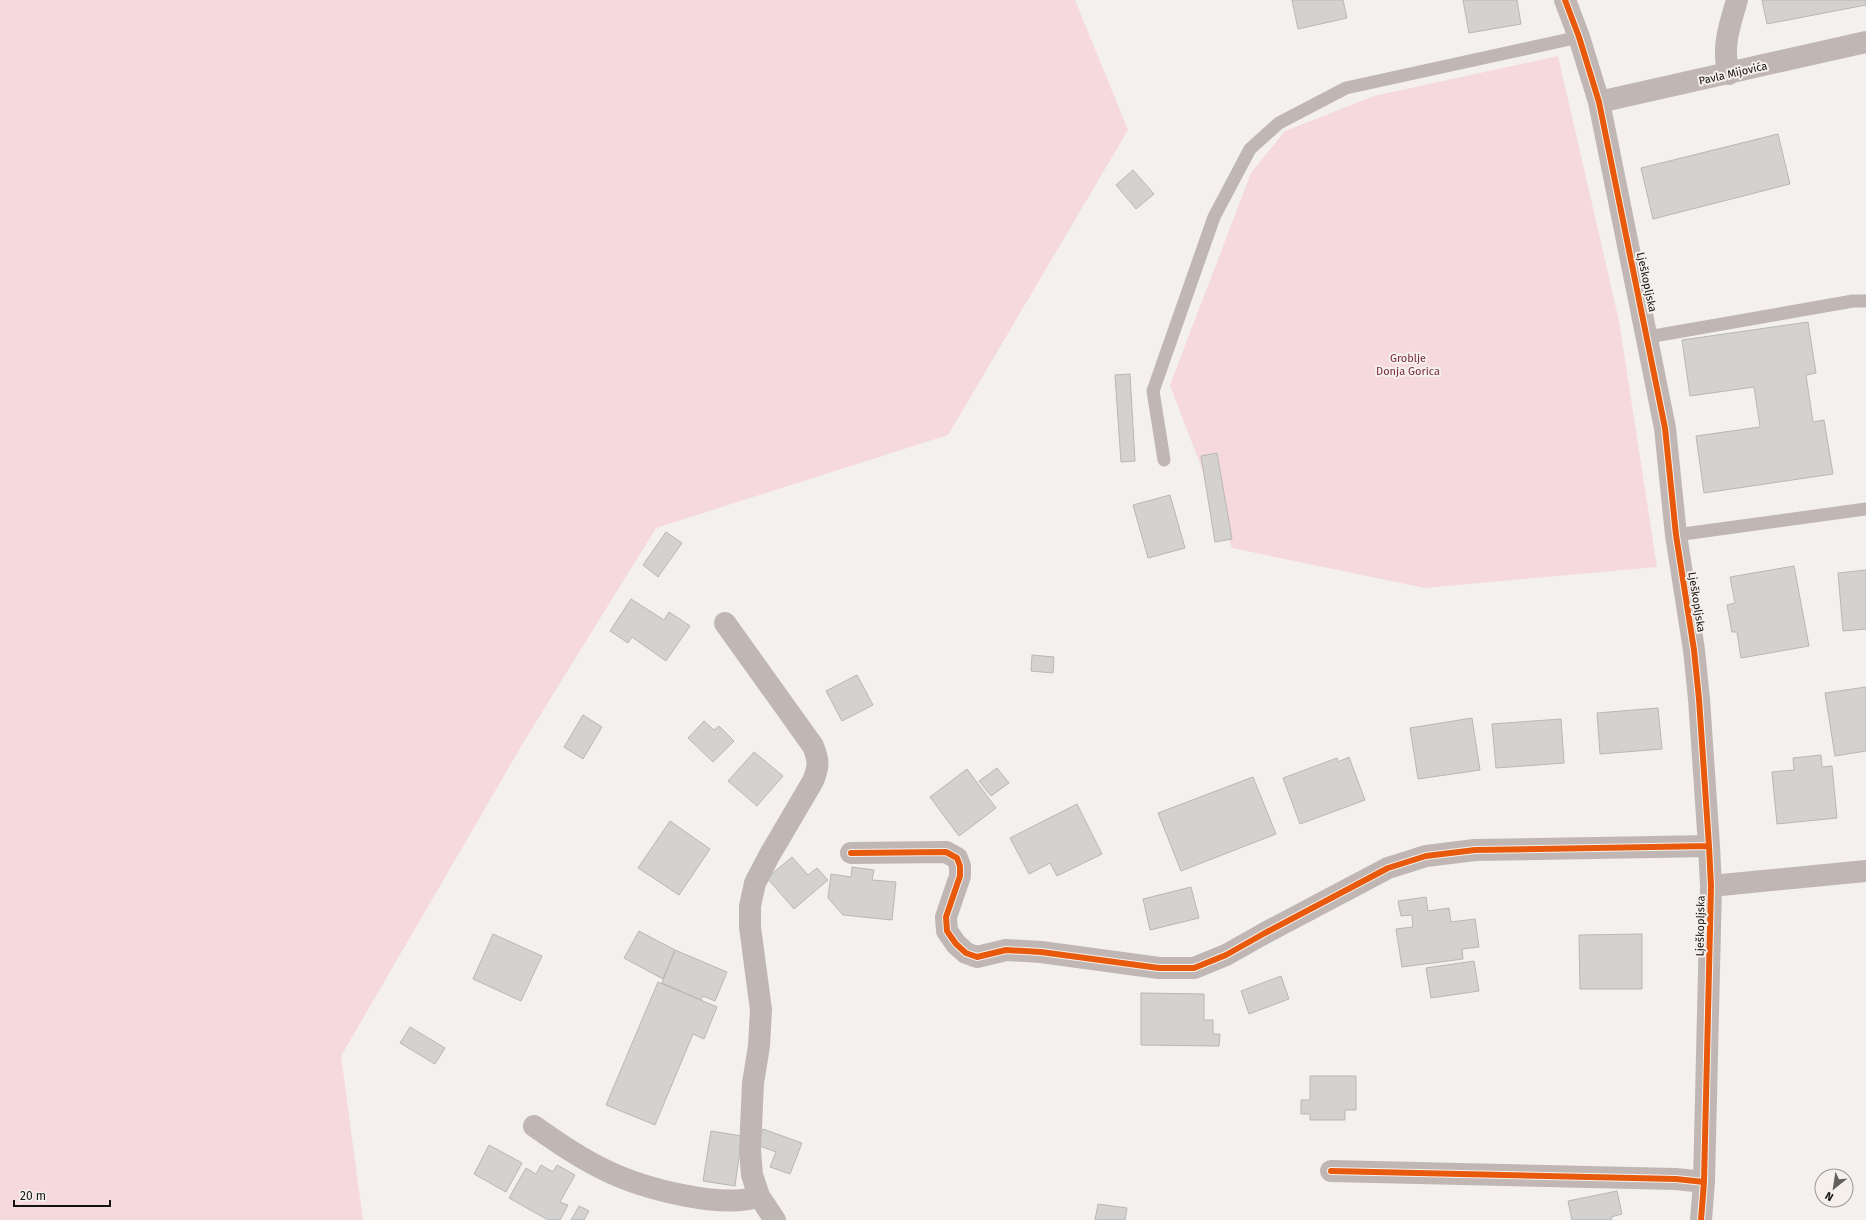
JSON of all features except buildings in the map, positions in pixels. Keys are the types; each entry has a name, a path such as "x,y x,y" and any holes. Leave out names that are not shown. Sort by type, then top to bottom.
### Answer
{"street":[{"name":"Lješkopljska","path":"1565,0 1579,37 1599,102 1648,337 1665,428 1676,535 1694,650 1710,846 1704,1182 1701,1220"},
{"path":"1729,74 1726,64 1726,43 1737,0"},
{"name":"Pavla Mijovića","path":"1599,102 1866,42"},
{"path":"725,623 813,746 818,759 818,769 813,781 768,856 755,883 750,906 750,927 761,1010 754,1083 750,1150 752,1175 759,1196 775,1220"},
{"path":"851,853 946,852 957,858 960,866 960,876 946,917 947,931 956,944 966,953 977,957 1006,950 1034,952 1159,968 1194,968 1226,955 1388,868 1426,856 1475,850 1710,846"},
{"path":"1710,886 1866,871"},
{"path":"534,1126 566,1148 608,1171 648,1186 704,1198 738,1201 759,1196"},
{"path":"1331,1171 1676,1179 1704,1182"}],"lane":[{"path":"1164,460 1153,391 1214,217 1250,149 1279,123 1346,88 1579,37"},
{"path":"1648,337 1853,300 1866,302"},
{"path":"1676,535 1866,509"}],"green space":[{"path":"0,0 1075,0 1128,130 948,435 656,528 526,738 341,1056 363,1220 0,1220"},
{"name":"Groblje Donja Gorica","path":"1558,56 1619,321 1657,567 1425,588 1232,548 1170,385 1251,173 1285,131 1374,96"}],"cycle path":[{"path":"1565,0 1579,37 1599,102 1665,428 1676,535 1694,650 1699,699 1711,886 1704,1182 1701,1220"},
{"path":"851,853 946,852 957,858 960,866 960,876 946,917 947,931 956,944 966,953 977,957 1006,950 1041,952 1159,968 1194,968 1226,955 1388,868 1426,856 1475,850 1709,846"},
{"path":"1331,1171 1676,1179 1704,1182"}]}
